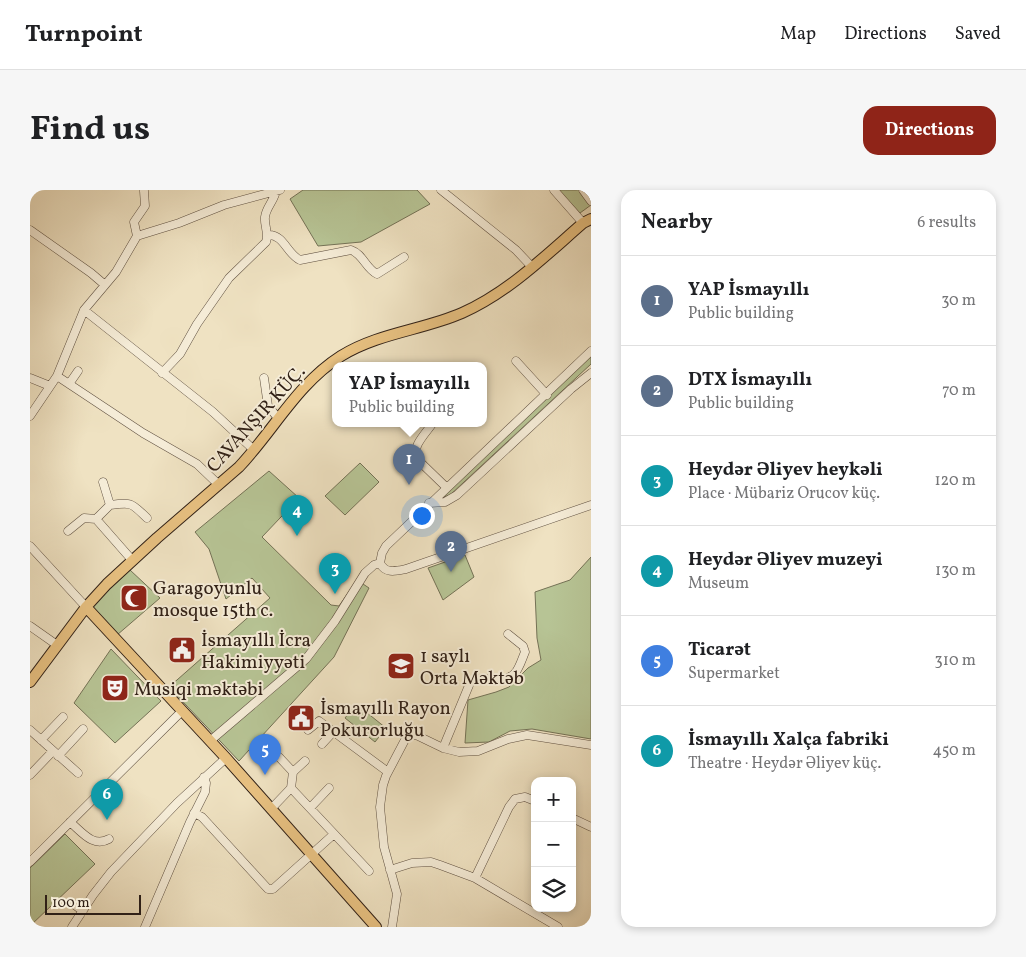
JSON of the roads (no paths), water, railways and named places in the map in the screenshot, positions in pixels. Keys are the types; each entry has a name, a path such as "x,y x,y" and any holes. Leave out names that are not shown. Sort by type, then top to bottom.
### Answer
{"main road":[{"path":"334,362 341,356 373,340 447,318 475,307 504,290 587,221"},
{"path":"30,682 86,607 132,560 239,467 309,382 332,363"},
{"path":"86,607 226,758 376,927"}],"street":[{"path":"30,416 57,376 84,310 116,272 137,236 134,222 145,206 144,190"},
{"path":"162,373 180,354 197,324 229,278 266,242 269,235 265,220 266,213 278,190"},
{"path":"137,236 180,223 224,205 278,190"},
{"path":"441,190 516,250 532,267"},
{"path":"554,190 587,221"},
{"path":"583,190 591,201"},
{"path":"30,230 105,285"},
{"path":"269,235 274,235 281,240 296,258 300,260 351,250 357,252 371,271 377,274 404,257"},
{"path":"84,310 225,423 254,450"},
{"path":"591,351 547,395 429,503 386,546 382,552 380,562 386,570 406,569 591,505"},
{"path":"516,361 547,395"},
{"path":"69,384 78,370"},
{"path":"429,503 445,502 457,495 571,389 591,374"},
{"path":"57,376 143,434 197,464 219,485"},
{"path":"30,378 50,386"},
{"path":"264,378 268,406 278,418"},
{"path":"430,427 415,448 414,453 416,458 447,488"},
{"path":"103,482 110,504"},
{"path":"96,519 110,504 128,502 147,518"},
{"path":"68,531 84,518 96,519 132,560"},
{"path":"30,546 86,607"},
{"path":"210,741 306,659 335,622 365,574 380,562"},
{"path":"30,626 56,645"},
{"path":"442,748 470,683 479,679 505,679 514,674 524,652 522,646 508,634"},
{"path":"30,862 182,712"},
{"path":"41,740 63,716"},
{"path":"308,730 319,721 388,772"},
{"path":"30,776 83,729"},
{"path":"30,730 78,773"},
{"path":"322,744 334,732"},
{"path":"392,927 397,894 384,847 380,807 383,785 406,738 414,734 442,748 459,752 478,751 508,739 527,735 591,745"},
{"path":"279,757 293,772"},
{"path":"72,927 111,872 177,803 226,758"},
{"path":"271,809 291,788 293,772 305,761"},
{"path":"145,927 194,812 205,792 206,783 204,777"},
{"path":"291,788 369,871"},
{"path":"310,808 329,788"},
{"path":"475,878 515,799 526,797 531,799"},
{"path":"194,812 202,818 268,889 273,889 334,834"},
{"path":"576,820 591,827"},
{"path":"70,822 95,842 104,842 109,839"},
{"path":"390,870 412,863 431,862 475,878 558,927"},
{"path":"72,903 83,911"}],"place":[{"name":"YAP İsmayıllı","path":"409,485"},
{"name":"Heydər Əliyev muzeyi","path":"297,536"},
{"name":"DTX İsmayıllı","path":"451,572"},
{"name":"Heydər Əliyev heykəli","path":"335,594"},
{"name":"Garagoyunlu mosque 15th c.","path":"134,598"},
{"name":"İsmayıllı İcra Hakimiyyəti","path":"182,650"},
{"name":"1 saylı Orta Məktəb","path":"401,666"},
{"name":"Musiqi məktəbi","path":"115,688"},
{"name":"İsmayıllı Rayon Pokurorluğu","path":"301,718"},
{"name":"Ticarət","path":"265,775"},
{"name":"İsmayıllı Xalça fabriki","path":"107,820"}]}
